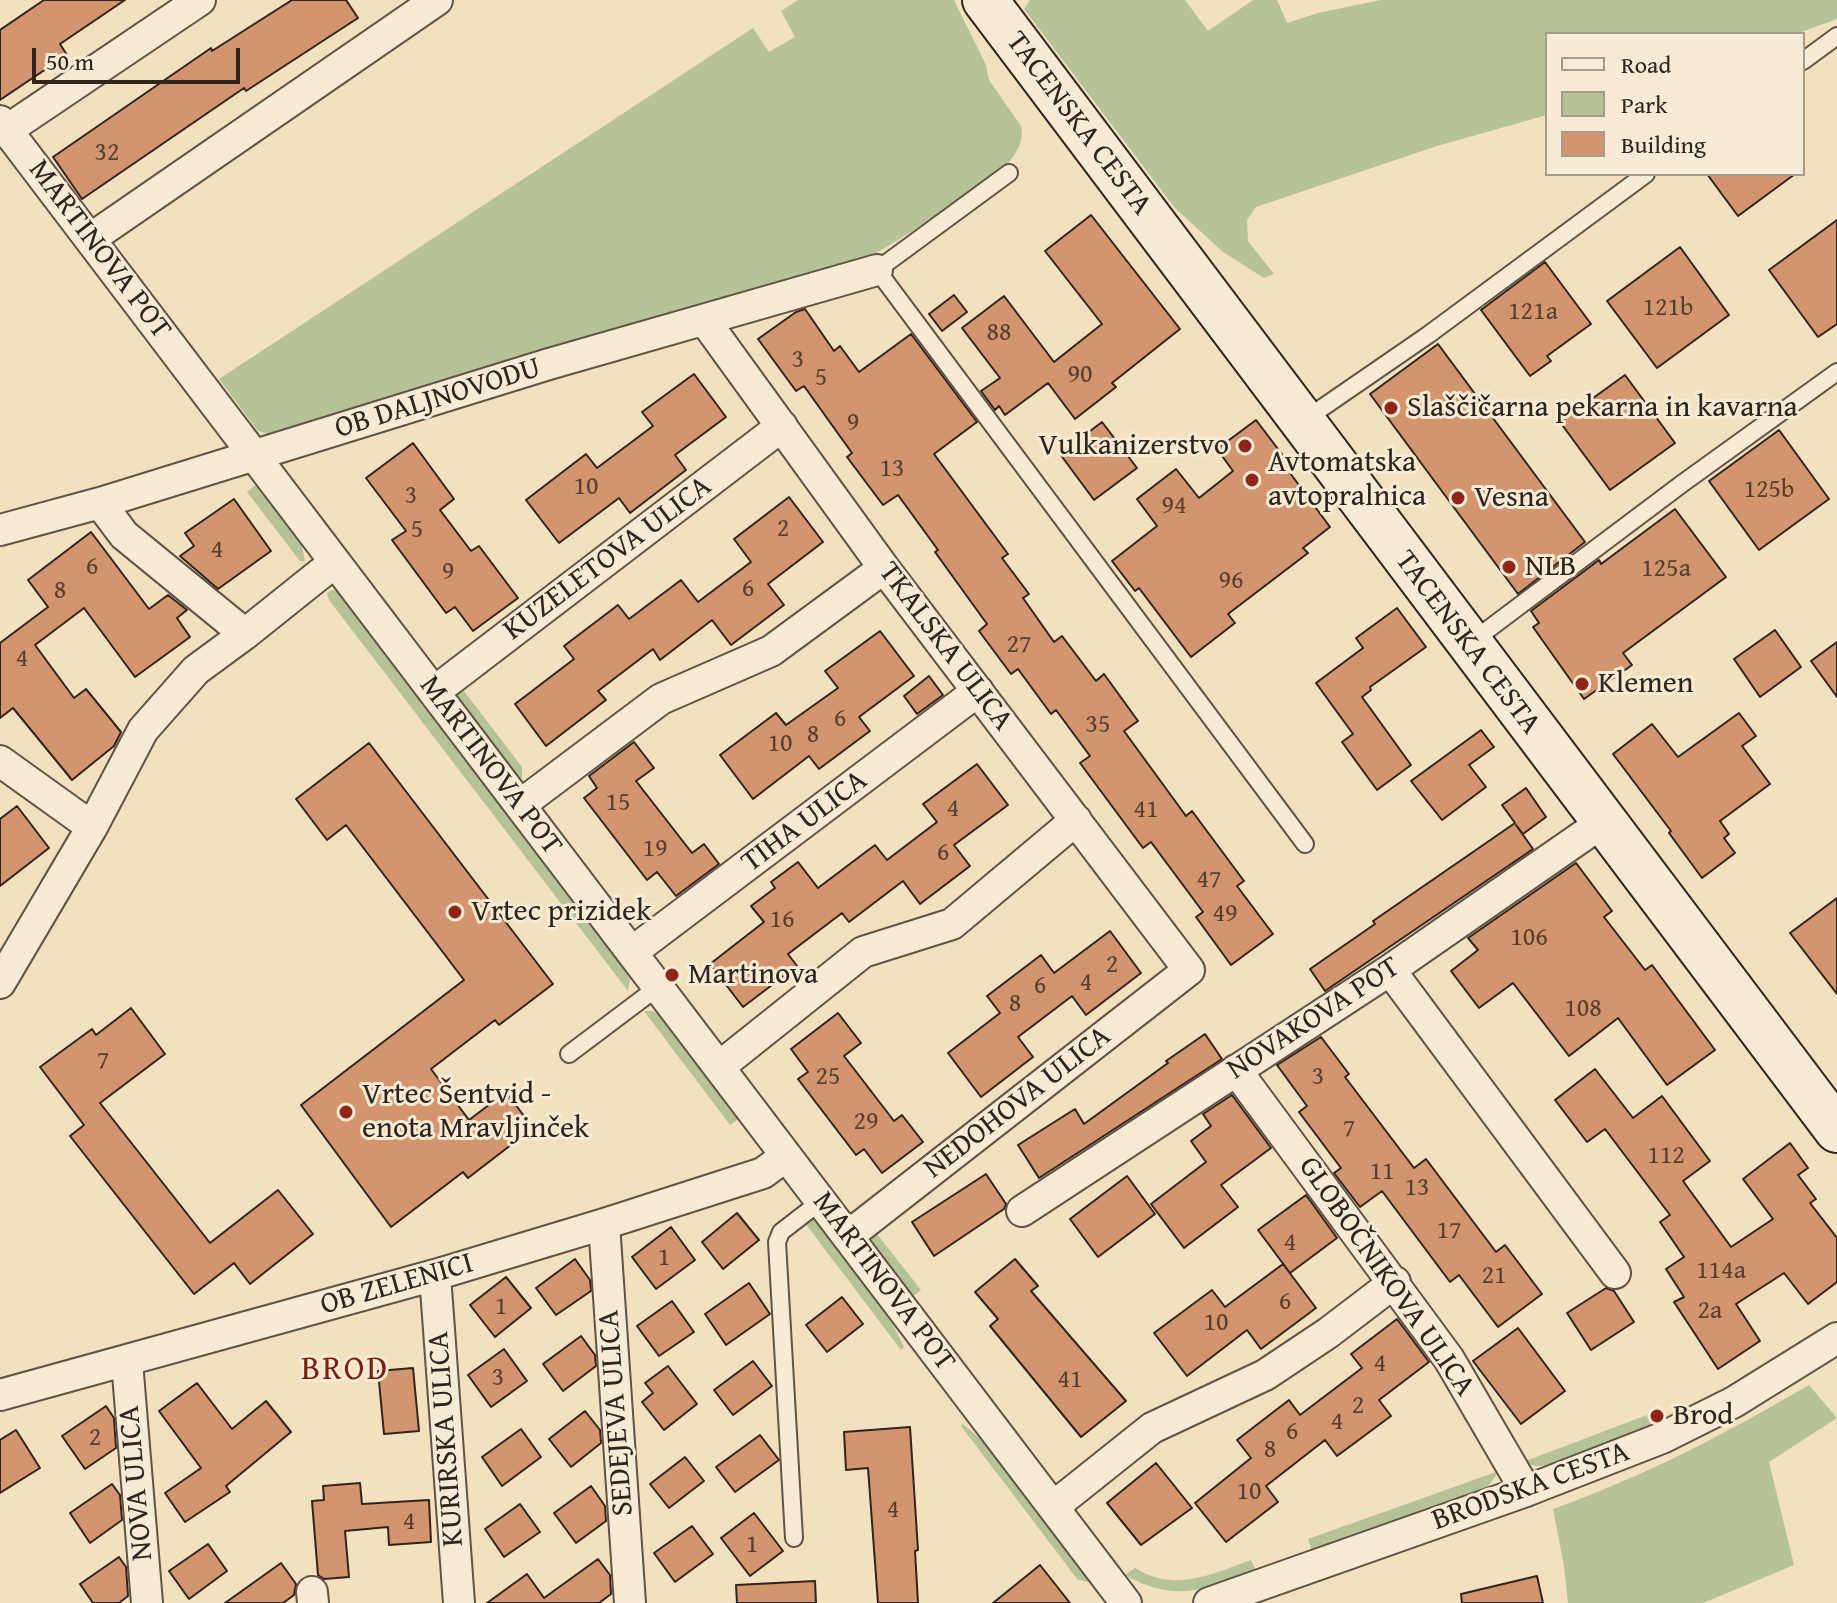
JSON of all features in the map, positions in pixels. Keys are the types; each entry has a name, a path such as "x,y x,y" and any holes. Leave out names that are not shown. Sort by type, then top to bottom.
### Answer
{"main road":[{"name":"TACENSKA CESTA","path":"985,0 1837,1130"}],"street":[{"path":"4,125 200,0"},
{"path":"90,239 437,0"},
{"name":"MARTINOVA POT","path":"4,125 1126,1603"},
{"name":"OB DALJNOVODU","path":"0,530 100,503 549,364 877,270"},
{"name":"TKALSKA ULICA","path":"705,321 884,568 1189,970"},
{"name":"KUZELETOVA ULICA","path":"434,692 782,426"},
{"path":"100,503 124,535 245,634"},
{"path":"0,983 92,827 143,730 196,670 335,562"},
{"path":"520,805 661,699 771,651 884,568"},
{"name":"TIHA ULICA","path":"632,952 978,691"},
{"path":"0,761 92,827"},
{"path":"719,1067 863,952 952,924 1076,820"},
{"name":"NOVAKOVA POT","path":"1022,1211 1390,970 1603,822"},
{"name":"NEDOHOVA ULICA","path":"848,1236 1189,970"},
{"path":"1390,970 1615,1273"},
{"name":"GLOBOČNIKOVA ULICA","path":"1236,1070 1449,1359 1526,1491"},
{"name":"OB ZELENICI","path":"0,1395 435,1275 604,1224 763,1173 786,1156"},
{"name":"SEDEJEVA ULICA","path":"604,1224 630,1603"},
{"name":"KURIRSKA ULICA","path":"435,1275 459,1603"},
{"path":"1053,1507 1152,1428 1265,1375 1328,1333 1395,1282"},
{"name":"BRODSKA CESTA","path":"1209,1603 1600,1464 1690,1426 1837,1338"},
{"name":"NOVA ULICA","path":"127,1362 147,1603"}],"lane":[{"path":"1805,60 1837,36"},
{"path":"1009,173 877,270 1305,844"},
{"path":"1301,422 1428,335 1643,176"},
{"path":"1468,644 1837,372"},
{"path":"569,1054 658,987"},
{"path":"794,1538 777,1242 781,1232 821,1201"}],"green space":[{"path":"798,0 954,0 986,65 989,80 1021,126 1020,143 1012,158 1005,167 865,260 308,429 269,434 258,431 219,379 753,28 769,52 795,37 781,11"},
{"path":"1030,0 1185,0 1208,31 1253,0 1277,0 1287,23 1381,0 1837,0 1837,19 1801,32 1545,32 1545,116 1437,146 1256,207 1247,220 1248,241 1274,274 1264,278 1223,252 1174,207 1024,9"},
{"path":"257,484 301,541 305,561 300,561 247,492"},
{"path":"332,590 343,597 631,974 628,991 329,600 327,593"},
{"path":"464,691 522,767 522,779 511,773 455,700 454,693"},
{"path":"644,1011 653,1011 664,1018 741,1117 730,1125"},
{"path":"816,1215 883,1305 904,1347 901,1350 805,1223"},
{"path":"877,1234 921,1290 911,1298 873,1246 871,1236"},
{"path":"1809,1385 1837,1418 1769,1462 1794,1565 1703,1603 1568,1603 1553,1509 1620,1483 1684,1453"},
{"path":"1647,1415 1651,1426 1545,1466 1523,1462"},
{"path":"963,1424 994,1451 1092,1579 1088,1582 1078,1580 961,1426"},
{"path":"1499,1471 1487,1488 1312,1551 1308,1539"},
{"path":"1251,1560 1256,1571 1190,1591 1160,1589 1125,1575 1135,1568 1165,1579 1193,1579"}],"building":[{"path":"44,0 125,0 60,44 67,55 0,100 0,30"},
{"path":"292,0 346,0 358,18 246,91 244,88 82,199 53,157 211,48 212,51"},
{"path":"1708,176 1792,176 1738,216"},
{"path":"1091,215 1180,329 1112,383 1116,387 1075,419 1048,383 1005,415 999,406 995,410 981,391 1000,378 962,328 1004,296 1054,362 1102,324 1045,251"},
{"path":"1837,220 1837,324 1818,337 1769,270"},
{"path":"1680,247 1729,315 1657,368 1607,301"},
{"path":"1545,262 1591,324 1547,356 1551,361 1530,376 1481,310"},
{"path":"954,295 967,312 942,331 929,314"},
{"path":"805,309 834,351 840,346 859,372 911,334 977,422 934,454 1008,554 1002,558 1029,594 1023,598 1054,642 1062,636 1096,681 1104,674 1138,721 1124,731 1186,816 1192,811 1244,881 1237,886 1273,934 1231,965 1196,917 1203,912 1151,842 1143,848 1080,763 1090,756 1056,710 1051,714 1018,669 1011,674 979,631 987,624 898,495 883,505 847,457 852,453 804,386 796,391 758,339"},
{"path":"1438,344 1585,542 1518,594 1370,394"},
{"path":"694,374 726,417 675,455 686,470 630,513 619,498 559,543 526,500 586,454 597,468 653,426 642,412"},
{"path":"1625,375 1675,443 1610,490 1560,422"},
{"path":"1256,420 1294,470 1290,473 1330,527 1303,548 1308,553 1228,614 1235,623 1191,657 1139,588 1135,591 1112,561 1157,526 1137,499 1176,469 1199,498 1233,471 1217,449"},
{"path":"1102,422 1137,468 1094,500 1060,454"},
{"path":"1779,430 1829,499 1759,550 1709,481"},
{"path":"413,443 454,499 440,510 471,551 479,546 518,598 473,631 455,607 446,613 392,540 406,531 366,478"},
{"path":"789,497 823,542 768,584 784,605 731,645 712,620 660,660 653,649 598,691 606,700 546,746 515,704 574,659 564,646 618,605 629,619 681,580 698,602 751,562 734,539"},
{"path":"234,499 271,551 218,589 180,556 194,546 185,533"},
{"path":"1675,509 1726,577 1623,653 1632,665 1584,699 1533,627 1539,623 1531,611"},
{"path":"91,532 149,609 168,595 187,610 177,618 190,637 135,677 84,608 35,645 74,698 86,689 121,732 114,746 72,780 13,708 0,718 0,643 48,607 28,580"},
{"path":"1397,608 1426,647 1370,687 1371,690 1362,697 1411,765 1377,790 1342,742 1353,734 1316,683 1363,648 1356,638"},
{"path":"1775,630 1801,667 1760,697 1734,659"},
{"path":"880,631 914,676 859,717 870,731 819,769 809,756 753,799 720,755 776,713 786,725 838,688 825,671"},
{"path":"1837,642 1837,697 1811,661"},
{"path":"929,676 943,695 917,714 904,696"},
{"path":"1739,713 1756,736 1742,746 1770,784 1720,821 1729,834 1724,838 1735,853 1702,878 1613,754 1652,724 1678,757"},
{"path":"1481,730 1494,747 1469,765 1486,787 1442,820 1411,781"},
{"path":"634,742 654,768 636,781 692,853 704,844 719,864 676,896 657,872 647,880 584,798 597,788 589,776"},
{"path":"369,743 553,984 499,1025 495,1020 431,1069 469,1120 506,1092 533,1128 468,1178 463,1172 391,1227 301,1105 464,980 346,825 327,840 296,799"},
{"path":"977,764 1008,805 954,845 970,866 920,904 903,881 849,922 842,913 788,954 797,966 743,1007 710,964 764,922 751,906 775,888 771,882 798,862 818,888 875,845 887,860 937,822 923,804"},
{"path":"1526,788 1546,817 1523,834 1516,825 1533,849 1325,991 1310,969 1375,924 1373,921 1515,823 1502,805"},
{"path":"17,806 49,848 0,886 0,819"},
{"path":"1576,863 1612,911 1604,917 1645,970 1652,965 1715,1050 1667,1085 1618,1018 1569,1056 1513,983 1479,1008 1451,971 1478,950 1468,938"},
{"path":"1837,898 1837,994 1790,933"},
{"path":"1110,931 1141,973 1086,1015 1072,996 1018,1037 1033,1057 981,1097 948,1053 1000,1013 987,996 1041,955 1054,973"},
{"path":"131,1008 165,1054 100,1103 210,1243 278,1190 313,1234 250,1284 234,1263 194,1294 70,1136 84,1125 40,1067 92,1029 96,1035"},
{"path":"838,1013 861,1043 844,1056 894,1121 902,1115 923,1142 882,1173 864,1149 856,1155 798,1079 808,1072 791,1049"},
{"path":"1205,1034 1222,1059 1039,1178 1018,1145 1075,1109 1084,1124"},
{"path":"1321,1037 1349,1074 1345,1077 1414,1168 1426,1159 1496,1252 1505,1245 1542,1294 1498,1327 1459,1275 1450,1282 1382,1191 1360,1207 1334,1173 1341,1168 1299,1112 1307,1106 1277,1065"},
{"path":"1595,1069 1633,1118 1662,1096 1710,1161 1683,1181 1731,1247 1773,1219 1743,1179 1790,1143 1808,1168 1798,1175 1816,1199 1810,1203 1837,1238 1837,1282 1808,1304 1784,1273 1736,1304 1760,1341 1718,1369 1674,1302 1684,1297 1666,1269 1684,1257 1660,1222 1670,1215 1605,1129 1587,1142 1555,1100"},
{"path":"1232,1095 1271,1148 1221,1185 1238,1207 1184,1248 1151,1204 1206,1162 1191,1141 1211,1126 1203,1114"},
{"path":"986,1174 1006,1204 1004,1209 934,1256 912,1222"},
{"path":"1127,1176 1155,1214 1098,1257 1070,1219"},
{"path":"1306,1195 1337,1238 1290,1273 1258,1230"},
{"path":"737,1213 759,1240 723,1269 702,1242"},
{"path":"671,1227 695,1260 656,1289 632,1257"},
{"path":"575,1259 590,1280 591,1291 556,1315 536,1288"},
{"path":"1015,1259 1038,1286 1031,1291 1126,1401 1081,1437 990,1326 998,1319 975,1292"},
{"path":"1283,1264 1316,1308 1261,1349 1247,1330 1187,1376 1154,1333 1212,1290 1225,1307"},
{"path":"506,1277 531,1308 495,1337 470,1305"},
{"path":"749,1283 770,1314 726,1345 705,1314"},
{"path":"1606,1288 1614,1291 1634,1322 1591,1350 1567,1313"},
{"path":"842,1297 863,1324 827,1352 806,1325"},
{"path":"672,1301 694,1332 659,1356 637,1326"},
{"path":"1397,1319 1429,1362 1379,1400 1391,1416 1337,1456 1325,1440 1266,1486 1278,1502 1226,1542 1195,1503 1251,1458 1237,1440 1289,1400 1300,1415 1362,1368 1351,1354"},
{"path":"1518,1328 1565,1391 1521,1424 1473,1361"},
{"path":"581,1336 595,1355 596,1366 563,1391 543,1364"},
{"path":"504,1349 527,1381 491,1407 468,1375"},
{"path":"753,1361 772,1386 733,1415 714,1390"},
{"path":"668,1366 697,1404 664,1430 642,1402 653,1393 645,1383"},
{"path":"413,1368 419,1431 384,1434 378,1371"},
{"path":"197,1383 232,1429 266,1401 291,1432 226,1486 230,1492 185,1522 165,1493 201,1468 159,1411"},
{"path":"106,1406 114,1418 116,1448 85,1469 62,1436"},
{"path":"585,1411 600,1430 601,1443 571,1467 549,1439"},
{"path":"910,1427 918,1550 915,1551 918,1603 878,1603 868,1468 846,1470 844,1432"},
{"path":"521,1429 541,1457 502,1486 482,1457"},
{"path":"16,1430 40,1468 0,1493 0,1440"},
{"path":"760,1435 779,1460 735,1492 716,1467"},
{"path":"685,1457 704,1481 669,1508 650,1484"},
{"path":"1156,1463 1192,1508 1141,1545 1107,1503"},
{"path":"360,1483 362,1504 429,1500 431,1542 389,1545 388,1527 345,1531 349,1577 324,1579 318,1575 312,1501 324,1500 323,1486"},
{"path":"112,1484 120,1495 122,1520 90,1543 70,1513"},
{"path":"591,1486 605,1506 606,1521 576,1543 554,1513"},
{"path":"520,1504 540,1532 504,1557 485,1529"},
{"path":"754,1513 783,1551 750,1576 721,1538"},
{"path":"692,1526 713,1554 675,1582 654,1553"},
{"path":"208,1544 227,1571 189,1599 169,1571"},
{"path":"119,1557 126,1567 128,1596 119,1603 93,1603 80,1584"},
{"path":"598,1559 610,1575 611,1594 599,1603 487,1603 527,1574 544,1598"},
{"path":"281,1563 296,1584 294,1595 283,1603 225,1603"},
{"path":"1040,1565 1070,1603 993,1603"},
{"path":"1537,1576 1543,1603 1462,1603 1461,1594"},
{"path":"815,1581 816,1603 737,1603 736,1585"}],"place":[{"name":"Slaščičarna pekarna in kavarna","path":"1391,408"},
{"name":"Vulkanizerstvo","path":"1245,446"},
{"name":"Avtomatska avtopralnica","path":"1252,480"},
{"name":"Vesna","path":"1458,498"},
{"name":"NLB","path":"1509,567"},
{"name":"Klemen","path":"1582,684"},
{"name":"Vrtec prizidek","path":"455,912"},
{"name":"Martinova","path":"672,975"},
{"name":"Vrtec Šentvid - enota Mravljinček","path":"346,1112"},
{"name":"Brod","path":"1657,1416"}],"district":[{"name":"BROD","path":"345,1370"}]}
